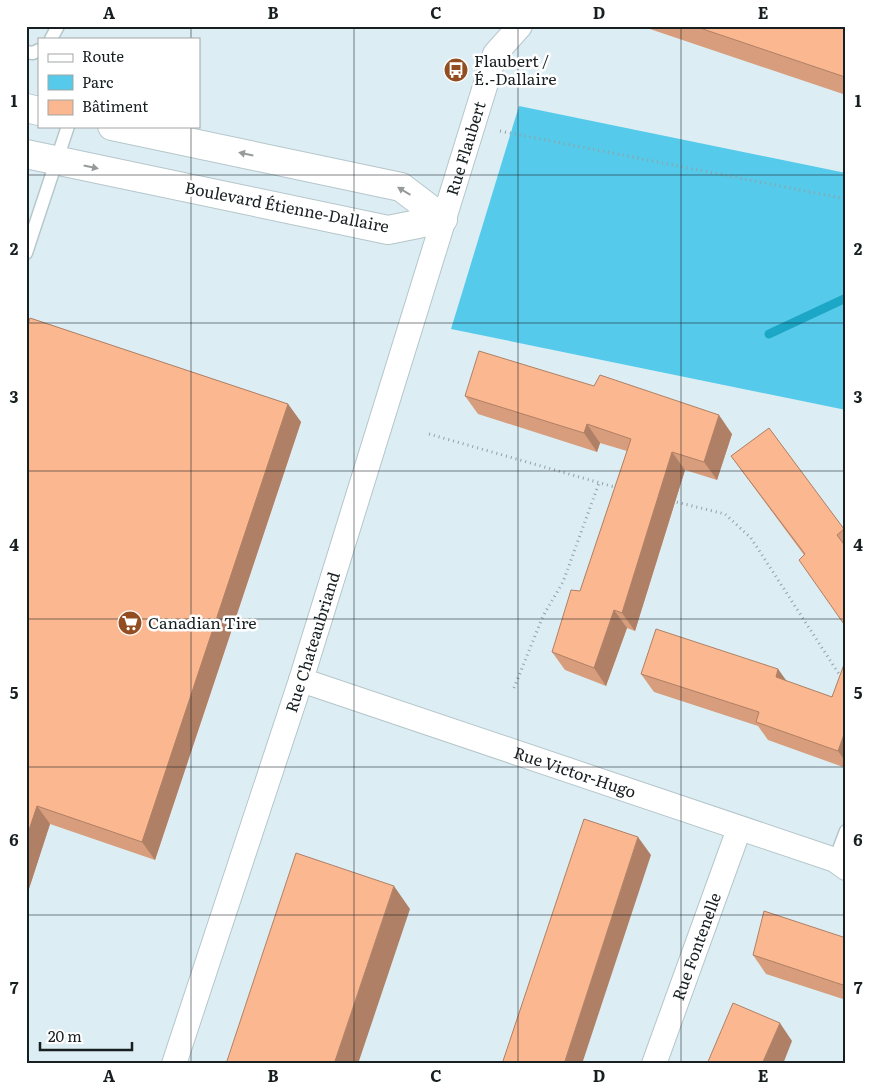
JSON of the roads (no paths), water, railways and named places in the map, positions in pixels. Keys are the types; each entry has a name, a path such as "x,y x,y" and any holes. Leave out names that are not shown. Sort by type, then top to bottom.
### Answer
{"street":[{"name":"Rue Flaubert","path":"443,219 495,54 520,26"},
{"path":"121,128 401,187 443,219"},
{"name":"Boulevard Étienne-Dallaire","path":"26,154 388,230 443,219"},
{"name":"Rue Chateaubriand","path":"174,1064 301,680 443,219"},
{"name":"Rue Victor-Hugo","path":"301,680 840,864"},
{"name":"Rue Fontenelle","path":"654,1064 739,829"}],"lane":[{"path":"52,38 58,26"},
{"path":"26,52 34,53 38,51"},
{"path":"26,252 67,128"},
{"path":"840,864 846,831"}],"waterway":[{"path":"769,334 846,298"}],"place":[{"name":"Flaubert / É.-Dallaire","path":"456,70"},
{"name":"Canadian Tire","path":"130,623"}]}
